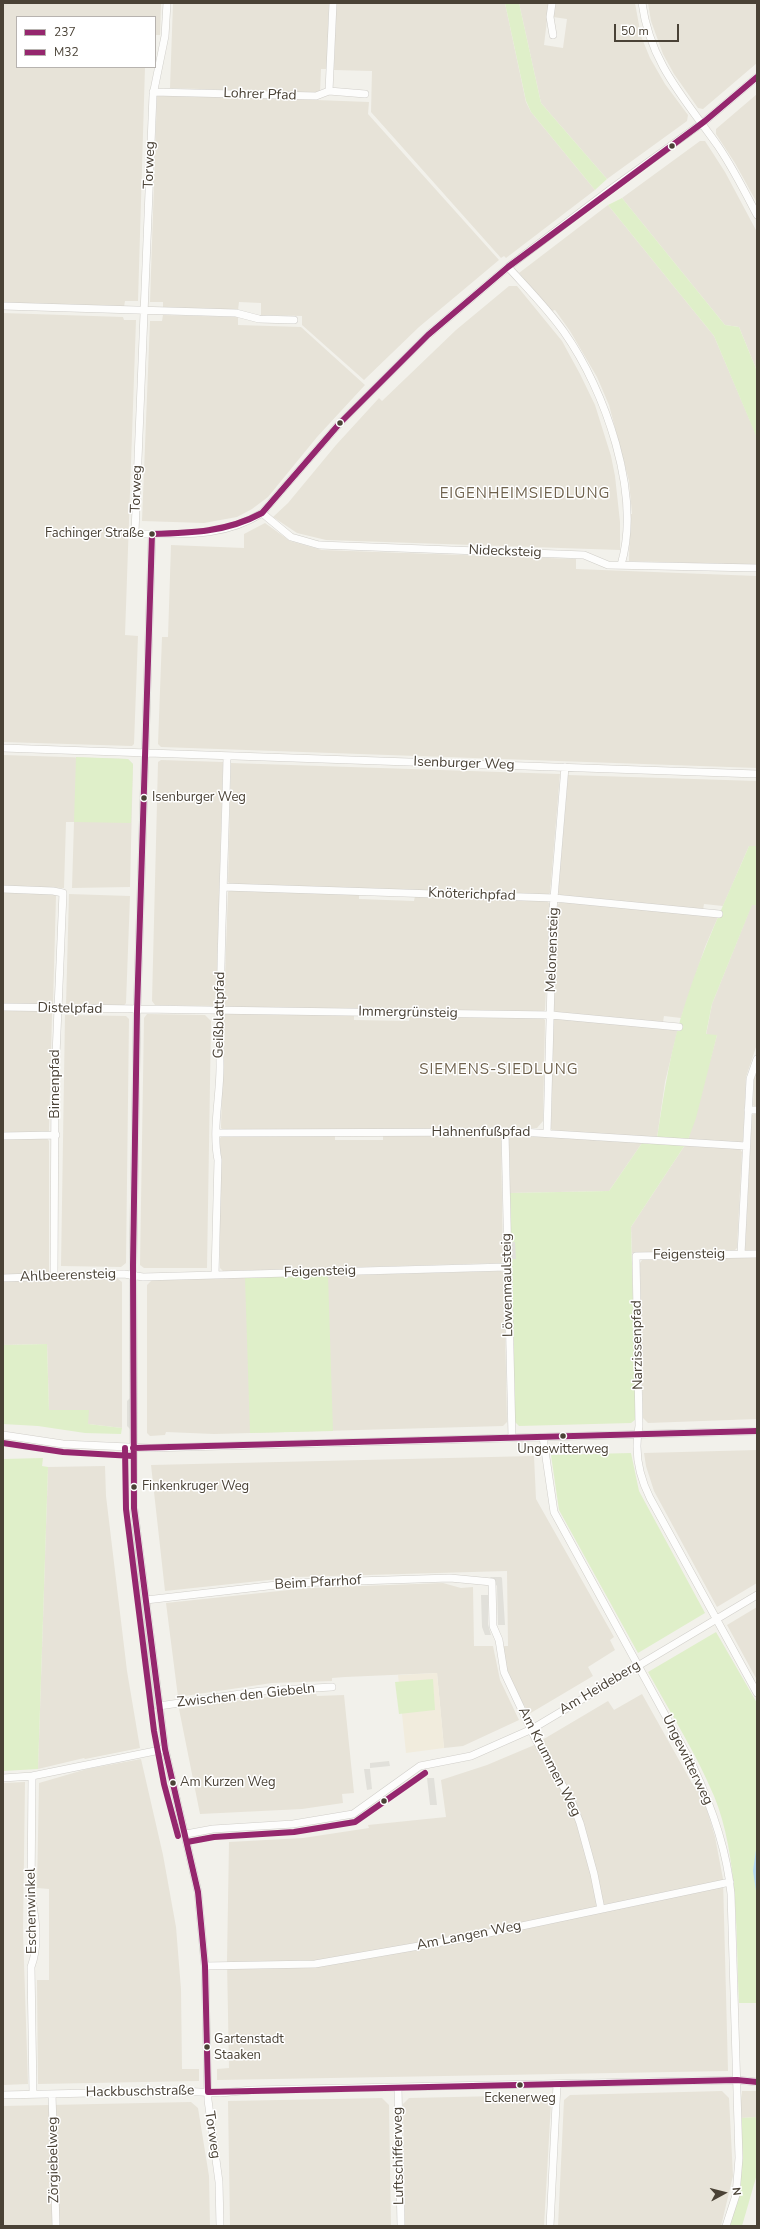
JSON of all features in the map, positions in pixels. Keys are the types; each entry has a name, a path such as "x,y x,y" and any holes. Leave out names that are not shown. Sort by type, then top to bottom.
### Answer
{"street":[{"name":"Torweg","path":"167,3 165,36 153,92 144,310 142,320 135,532 152,534 137,1010 133,1275 134,1508 165,1749 186,1834 198,1892 205,1966 209,2114 219,2182 220,2226"},
{"path":"329,91 333,3"},
{"path":"552,3 550,17 553,35"},
{"path":"642,3 648,34 655,53 667,76 732,169 757,215"},
{"path":"152,534 206,533 225,530 245,523 262,513 340,423 408,354 508,267 611,189 701,124 757,77"},
{"name":"Lohrer Pfad","path":"153,92 316,96 329,91 365,94"},
{"path":"508,267 565,332 585,365 604,407 619,457 626,511 626,546 621,565"},
{"path":"3,306 238,313 259,319 294,320"},
{"name":"Nidecksteig","path":"262,513 291,537 319,545 584,555 601,563 621,565 757,568"},
{"name":"Isenburger Weg","path":"3,748 757,774"},
{"name":"Geißblattpfad","path":"215,1275 218,1160 215,1147 220,1070 219,1011 227,756"},
{"name":"Melonensteig","path":"547,1133 554,898 565,767"},
{"name":"Knöterichpfad","path":"224,887 554,898 719,914"},
{"name":"Birnenpfad","path":"3,889 53,890 63,893 57,1009 54,1276"},
{"name":"Distelpfad","path":"3,1008 137,1010"},
{"name":"Immergrünsteig","path":"137,1010 551,1015 679,1027"},
{"path":"741,1254 750,1079 757,1059"},
{"path":"748,1110 757,1110"},
{"name":"Löwenmaulsteig","path":"505,1132 512,1438"},
{"name":"Hahnenfußpfad","path":"216,1133 547,1133 746,1146"},
{"path":"3,1136 56,1135"},
{"name":"Feigensteig","path":"636,1256 757,1254"},
{"name":"Narzissenpfad","path":"636,1256 638,1434"},
{"name":"Feigensteig","path":"133,1275 143,1277 507,1267"},
{"name":"Ahlbeerensteig","path":"3,1278 124,1274 133,1275"},
{"path":"3,1435 63,1444 133,1448 757,1431"},
{"path":"638,1434 639,1470 645,1488 757,1693"},
{"name":"Ungewitterweg","path":"544,1437 554,1512 706,1793 719,1835 730,1882 739,2174 736,2195 726,2226"},
{"name":"Beim Pfarrhof","path":"146,1600 294,1583 450,1578 492,1582"},
{"name":"Am Krummen Weg","path":"492,1582 493,1626 499,1640 504,1672 532,1729 571,1800 580,1823 594,1874 601,1909"},
{"name":"Am Heideberg","path":"186,1834 213,1829 281,1825 332,1819 353,1814 420,1766 471,1756 532,1729 757,1595"},
{"name":"Zwischen den Giebeln","path":"159,1706 261,1691 332,1687"},
{"path":"3,1778 32,1776 165,1749"},
{"name":"Eschenwinkel","path":"32,1776 31,1896 35,1913 35,1956 31,1967 33,2094"},
{"name":"Am Langen Weg","path":"205,1966 315,1964 465,1938 730,1882"},
{"name":"Hackbuschstraße","path":"3,2095 737,2080 757,2082"},
{"path":"550,2226 557,2084"},
{"name":"Luftschifferweg","path":"398,2087 401,2226"},
{"name":"Zörgiebelweg","path":"52,2094 56,2226"}],"shaded area":[{"path":"3,3 161,3 160,35 156,35 156,16 16,16 16,68 145,68 138,301 125,301 124,307 3,303"},
{"path":"173,3 329,3 327,69 321,69 320,93 170,88"},
{"path":"336,3 505,3 526,102 531,112 595,190 506,258 504,256 501,258 371,112 372,71 334,70"},
{"path":"519,3 549,3 544,45 563,48 567,19 553,17 554,3 635,3 641,36 650,58 665,84 688,115 687,121 607,179 541,103"},
{"path":"648,3 757,3 757,63 703,109 698,108 674,74 663,54 651,21"},
{"path":"157,94 369,102 368,114 499,260 419,327 364,380 302,325 302,316 261,315 261,303 239,302 238,310 163,308 163,302 150,302"},
{"path":"757,94 757,203 735,163 716,134 716,129"},
{"path":"700,141 705,141 725,172 757,232 757,371 739,327 725,325 622,198"},
{"path":"608,205 714,336 757,437 757,565 629,561 630,514 632,514 629,481 609,405 597,377 570,331 555,310 552,311 519,273"},
{"path":"509,286 517,286 562,341 595,405 611,456 615,476 620,522 620,550 326,540 297,533 273,517 288,503 336,445 379,398 382,401 456,330"},
{"path":"3,313 123,317 124,320 136,320 125,635 138,636 134,744 132,746 3,742"},
{"path":"163,315 238,317 238,325 301,327 365,385 317,437 268,497 252,509 237,517 204,523 142,521 150,321 162,321"},
{"path":"265,523 290,541 322,550 576,559 576,569 757,576 757,768 161,747 158,744 162,637 168,637 171,545 244,548 244,534"},
{"path":"3,755 128,759 133,764 130,887 72,888 74,822 66,822 64,888 3,886"},
{"path":"161,760 223,762 216,1003 214,1006 155,1005 152,1001 158,762"},
{"path":"231,763 560,774 550,893 548,895 230,884 228,882"},
{"path":"568,775 757,781 757,846 749,846 723,906 704,904 703,910 561,896 558,893"},
{"path":"230,890 359,894 359,899 414,901 415,896 547,901 550,904 545,1010 543,1012 226,1007 224,1005 228,892"},
{"path":"3,892 54,893 56,896 53,1004 50,1006 3,1004"},
{"path":"69,894 130,896 126,1003 123,1007 66,1005"},
{"path":"561,902 718,917 705,947 681,1018 664,1016 663,1022 556,1013 553,1010 558,904"},
{"path":"752,904 757,905 757,1044 746,1077 743,1141 740,1143 688,1140 717,1035 706,1035 712,1004"},
{"path":"3,1010 50,1011 52,1014 49,1131 47,1133 3,1133"},
{"path":"226,1013 354,1015 354,1020 409,1021 410,1015 543,1018 545,1020 543,1121 537,1128 517,1129 223,1130 221,1128 224,1015"},
{"path":"147,1014 205,1015 211,1021 207,1268 144,1268 140,1265 144,1018"},
{"path":"65,1015 126,1016 129,1019 126,1263 121,1267 61,1266"},
{"path":"555,1018 678,1029 665,1082 657,1138 554,1132 551,1129 553,1021"},
{"path":"757,1069 757,1108 753,1105 754,1078"},
{"path":"757,1113 757,1252 747,1252 745,1250 752,1115"},
{"path":"223,1135 335,1135 335,1140 383,1140 383,1135 498,1135 501,1137 503,1260 501,1263 223,1271 220,1268 220,1138"},
{"path":"511,1137 548,1137 642,1143 609,1191 510,1193 509,1139"},
{"path":"3,1138 47,1138 49,1141 49,1272 46,1275 3,1276"},
{"path":"685,1145 740,1149 742,1152 737,1248 735,1250 632,1253 631,1227"},
{"path":"510,1242 515,1242 516,1259 510,1259"},
{"path":"757,1257 757,1419 648,1423 643,1418 640,1263 642,1260"},
{"path":"501,1271 504,1273 507,1422 503,1426 214,1434 166,1432 165,1435 150,1436 147,1433 147,1285 152,1280"},
{"path":"117,1278 122,1282 122,1428 88,1424 88,1410 49,1410 47,1344 3,1345 3,1281"},
{"path":"130,1398 130,1429 127,1426 127,1401"},
{"path":"757,1450 757,1583 717,1607 654,1491 646,1466 644,1453"},
{"path":"534,1456 536,1499 614,1637 610,1640 615,1650 588,1667 593,1676 529,1714 508,1676 503,1646 508,1646 507,1571 297,1577 165,1591 151,1465"},
{"path":"105,1466 106,1496 127,1671 140,1748 84,1758 38,1769 48,1467"},
{"path":"134,1523 156,1709 150,1710 128,1524"},
{"path":"490,1577 502,1578 505,1625 498,1625 497,1586"},
{"path":"443,1583 461,1588 473,1587 474,1646 493,1646 500,1680 519,1720 463,1746 444,1748 437,1673 345,1677 332,1678 332,1681 272,1683 178,1697 166,1603 308,1588"},
{"path":"481,1595 488,1595 488,1624 491,1635 485,1635 482,1627"},
{"path":"757,1607 757,1680 727,1625"},
{"path":"437,1673 444,1748 406,1753 398,1675"},
{"path":"316,1694 317,1696 344,1695 354,1793 342,1794 343,1803 302,1809 200,1814 179,1709 255,1698"},
{"path":"642,1694 693,1785 703,1796 715,1837 723,1879 728,2071 217,2080 217,2069 229,2068 227,1961 229,1842 303,1838 369,1828 368,1825 446,1817 441,1780 487,1765 532,1746 608,1701 614,1710"},
{"path":"141,1759 163,1855 176,1927 181,1989 182,2069 199,2069 199,2081 38,2084 37,1980 49,1980 49,1889 37,1888 39,1783 87,1769"},
{"path":"389,1761 390,1766 370,1768 370,1763"},
{"path":"364,1769 370,1769 372,1789 367,1790"},
{"path":"427,1778 434,1778 437,1805 430,1805"},
{"path":"25,1782 23,1932 28,2084 3,2085 3,1783"},
{"path":"722,2091 729,2098 733,2176 721,2226 558,2226 564,2100 570,2095"},
{"path":"742,2091 757,2091 757,2117 741,2118 740,2109"},
{"path":"545,2095 551,2102 544,2226 405,2226 403,2104 409,2098"},
{"path":"382,2098 389,2105 391,2226 230,2226 228,2101"},
{"path":"191,2102 198,2108 209,2176 210,2226 3,2226 3,2106"}],"green space":[{"path":"505,3 519,3 541,103 607,179 595,190 531,112 526,101"},
{"path":"622,198 725,325 739,327 757,371 757,438 714,336 608,205"},
{"path":"76,757 128,759 133,764 131,823 74,822"},
{"path":"749,846 757,846 757,905 752,905 712,1004 706,1034 717,1035 696,1118 688,1140 657,1138 672,1052 686,1001 708,942"},
{"path":"642,1143 685,1145 631,1227 636,1419 631,1423 519,1426 515,1422 510,1193 609,1191"},
{"path":"328,1275 333,1431 250,1433 245,1278"},
{"path":"47,1344 49,1410 89,1410 88,1424 122,1428 121,1434 85,1433 38,1426 3,1424 3,1345"},
{"path":"631,1453 639,1491 705,1613 638,1653 559,1510 551,1455"},
{"path":"43,1458 42,1466 48,1467 38,1769 3,1771 3,1459"},
{"path":"716,1632 757,1703 757,2003 739,2003 735,1898 728,1845 722,1819 714,1796 699,1764 648,1672"},
{"path":"433,1679 435,1710 399,1714 395,1682"},
{"path":"757,2117 757,2174 742,2226 730,2226 741,2118"}],"water":[{"path":"757,1843 757,1897 753,1871"}],"transit line":[{"name":"237","path":"208,2092 205,1966 198,1892 165,1749 134,1508 133,1265 137,1011 152,534 195,532 222,528 262,513 340,423 428,335 508,267 705,121 757,77"},
{"name":"237","path":"133,1448 757,1431"},
{"name":"M32","path":"3,1443 63,1452 133,1456"},
{"name":"M32","path":"125,1448 126,1509 154,1731 164,1784 178,1836"},
{"name":"M32","path":"187,1842 214,1837 294,1832 355,1822 425,1773"},
{"name":"237","path":"208,2092 737,2080 757,2082"}],"place":[{"name":"Fachinger Straße","path":"152,534"},
{"name":"Isenburger Weg","path":"144,798"},
{"name":"Ungewitterweg","path":"563,1436"},
{"name":"Finkenkruger Weg","path":"134,1487"},
{"name":"Am Kurzen Weg","path":"173,1783"},
{"name":"Gartenstadt Staaken","path":"207,2047"},
{"name":"Eckenerweg","path":"520,2085"}],"district":[{"name":"EIGENHEIMSIEDLUNG","path":"525,494"},
{"name":"SIEMENS-SIEDLUNG","path":"499,1070"}]}
